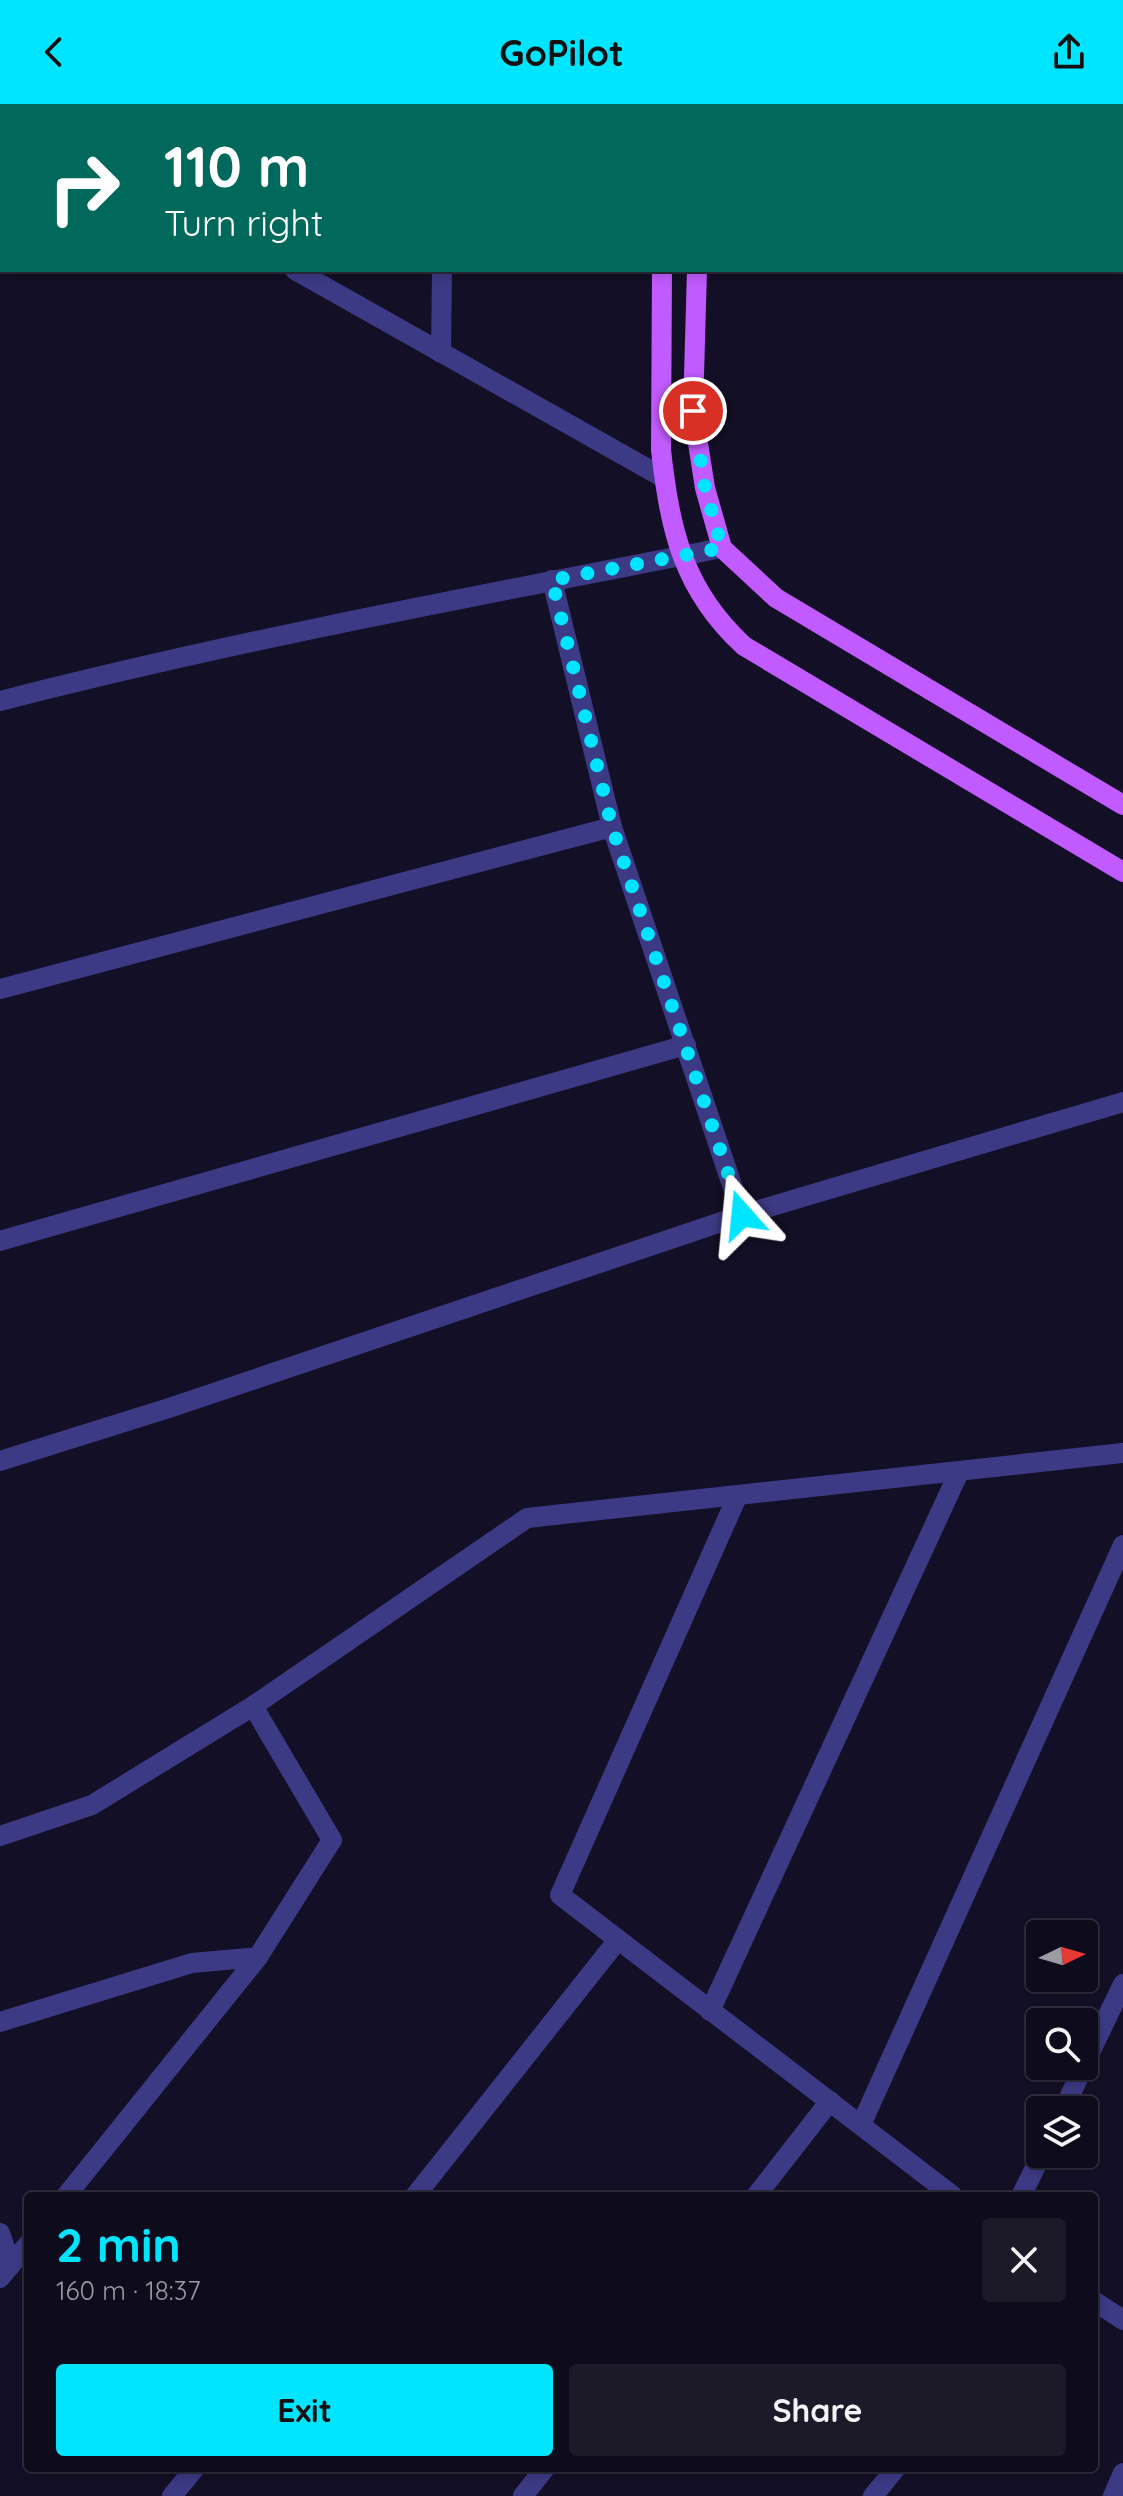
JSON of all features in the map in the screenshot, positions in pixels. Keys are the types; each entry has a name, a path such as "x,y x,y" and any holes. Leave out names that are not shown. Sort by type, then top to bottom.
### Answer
{"main road":[{"path":"662,272 661,450 664,478 682,556 701,597 720,624 744,646 1123,872"},
{"path":"697,272 693,411 705,488 722,548 776,598 1123,805"}],"street":[{"path":"299,272 664,478"},
{"path":"441,353 442,272"},
{"path":"0,701 107,674 552,580 722,548"},
{"path":"552,580 612,827 742,1215"},
{"path":"0,989 612,827"},
{"path":"0,1241 686,1045"},
{"path":"0,1461 184,1403 742,1215 1123,1102"},
{"path":"0,1836 92,1805 253,1706 527,1518 1123,1453"},
{"path":"710,2011 959,1472"},
{"path":"737,1497 560,1895 948,2192"},
{"path":"861,2125 1123,1545"},
{"path":"69,2192 258,1957 332,1840 253,1706"},
{"path":"418,2192 617,1941"},
{"path":"0,2022 192,1963 258,1957"},
{"path":"1098,2037 1123,1984"},
{"path":"759,2192 830,2101"},
{"path":"1023,2192 1035,2168"},
{"path":"0,2233 6,2272"},
{"path":"6,2272 24,2249"},
{"path":"1098,2304 1123,2320"},
{"path":"172,2496 192,2472"},
{"path":"523,2496 542,2472"},
{"path":"873,2496 893,2472"},
{"path":"1107,2496 1119,2482"}],"route":[{"path":"693,411 705,488 722,548 552,580 612,827 742,1215"}]}
